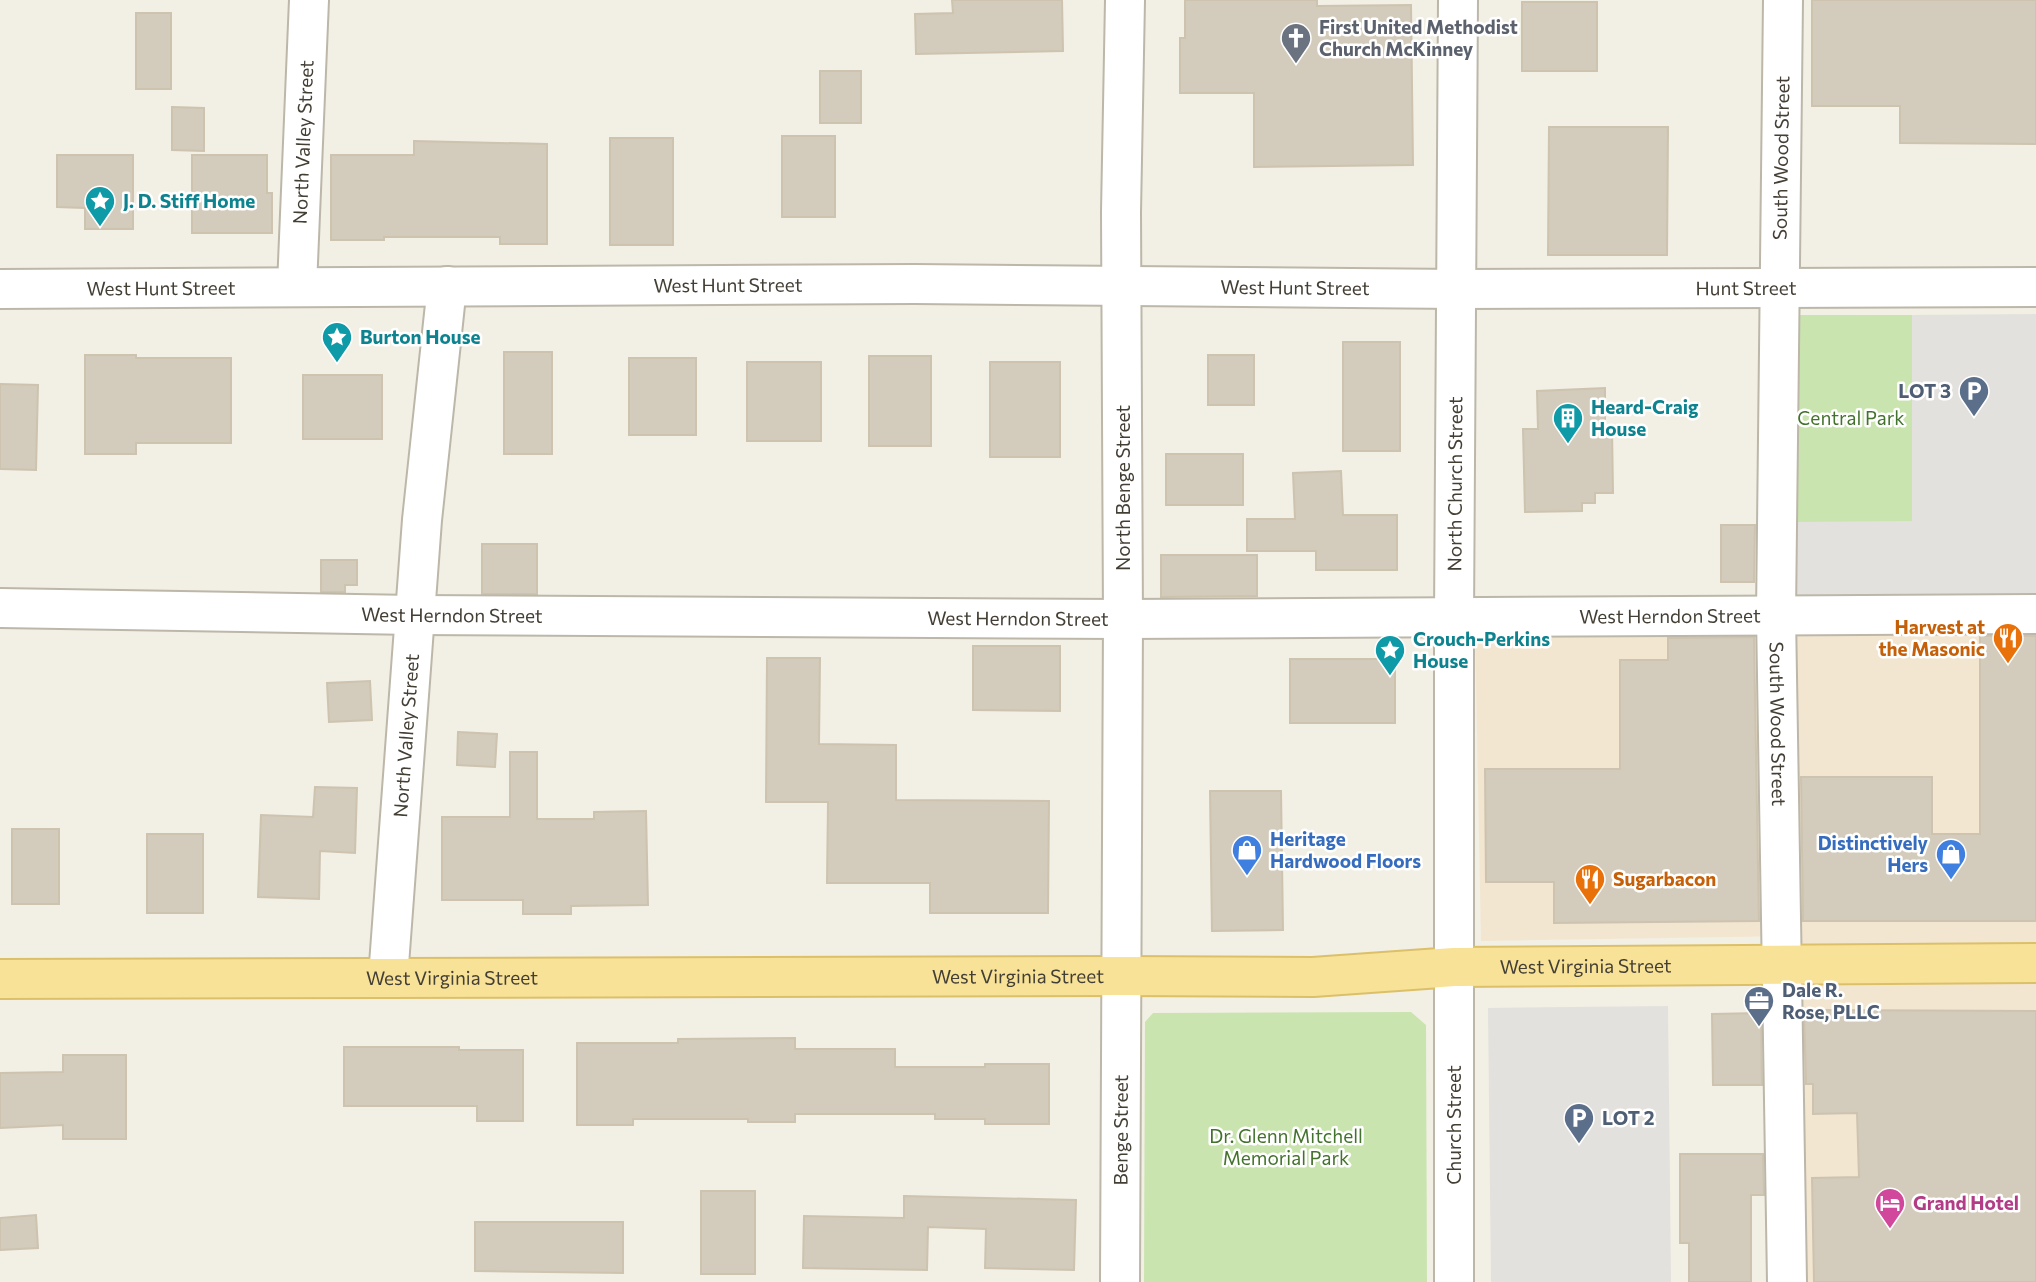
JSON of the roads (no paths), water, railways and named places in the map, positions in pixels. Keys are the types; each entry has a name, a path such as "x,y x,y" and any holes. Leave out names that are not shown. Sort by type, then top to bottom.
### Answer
{"main road":[{"name":"West Virginia Street","path":"0,979 1313,977 1454,968 2036,964"}],"street":[{"name":"North Valley Street","path":"297,286 309,0"},
{"name":"North Benge Street","path":"1120,976 1123,619 1121,212 1125,0"},
{"name":"North Church Street","path":"1454,968 1458,0"},
{"name":"South Wood Street","path":"1783,0 1776,615 1787,1282"},
{"name":"West Hunt Street","path":"0,289 914,284 1458,289"},
{"name":"North Valley Street","path":"388,978 414,615 447,286"},
{"name":"Hunt Street","path":"1458,289 2036,287"},
{"name":"West Herndon Street","path":"0,608 414,615 1123,619 2036,614"},
{"name":"Church Street","path":"1454,968 1454,1282"},
{"name":"Benge Street","path":"1120,976 1120,1282"}],"place":[{"name":"First United Methodist Church McKinney","path":"1296,65"},
{"name":"J. D. Stiff Home","path":"100,228"},
{"name":"Burton House","path":"337,364"},
{"name":"LOT 3","path":"1974,418"},
{"name":"Heard-Craig House","path":"1568,445"},
{"name":"Harvest at the Masonic","path":"2008,665"},
{"name":"Crouch-Perkins House","path":"1390,677"},
{"name":"Heritage Hardwood Floors","path":"1247,877"},
{"name":"Distinctively Hers","path":"1951,881"},
{"name":"Sugarbacon","path":"1590,906"},
{"name":"Dale R. Rose, PLLC","path":"1759,1028"},
{"name":"LOT 2","path":"1579,1145"},
{"name":"Grand Hotel","path":"1890,1230"}],"park label":[{"name":"Central Park","path":"1851,418"},
{"name":"Dr. Glenn Mitchell Memorial Park","path":"1286,1147"}]}
